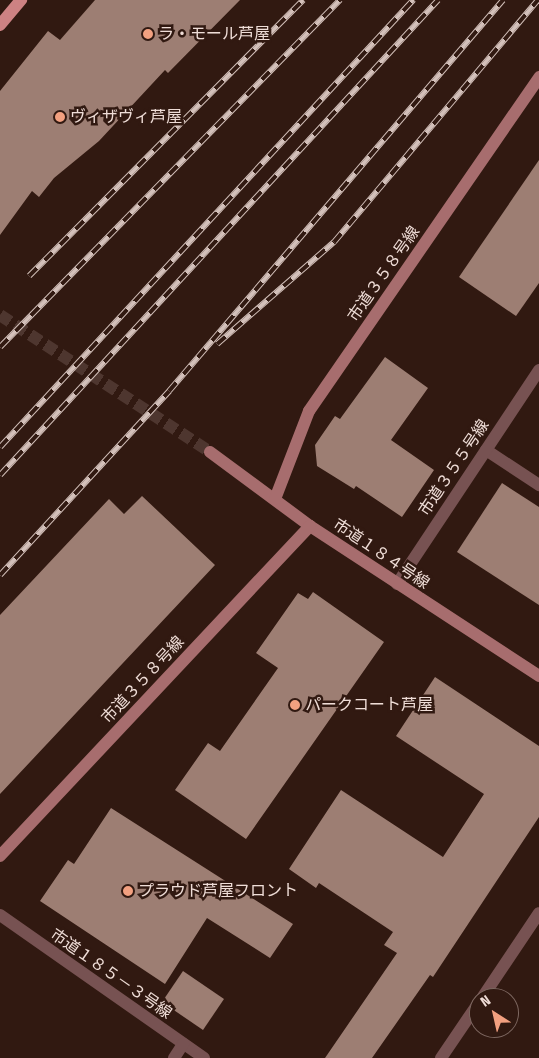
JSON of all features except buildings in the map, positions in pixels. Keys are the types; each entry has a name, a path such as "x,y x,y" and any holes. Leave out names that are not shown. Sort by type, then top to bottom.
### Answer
{"main road":[{"path":"0,25 20,0"}],"street":[{"name":"市道３５８号線","path":"275,499 309,410 539,77"},
{"name":"市道３５５号線","path":"397,584 539,370"},
{"path":"486,450 539,485"},
{"name":"市道１８４号線","path":"210,452 310,526 539,676"},
{"name":"市道３５８号線","path":"0,856 310,526"},
{"path":"489,988 539,913"},
{"name":"市道１８５－３号線","path":"0,915 204,1058"},
{"path":"441,1058 469,1017"},
{"path":"174,1058 183,1044"}],"tunnel":[{"path":"0,315 210,452"}],"railway":[{"path":"29,276 303,0"},
{"path":"0,347 340,0"},
{"path":"0,447 413,0"},
{"path":"0,475 438,0"},
{"path":"0,575 169,391 503,0"},
{"path":"217,344 334,242 538,0"}],"place":[{"name":"ラ・モール芦屋","path":"148,34"},
{"name":"ヴィザヴィ芦屋","path":"60,117"},
{"name":"パークコート芦屋","path":"295,705"},
{"name":"プラウド芦屋フロント","path":"128,891"}]}
